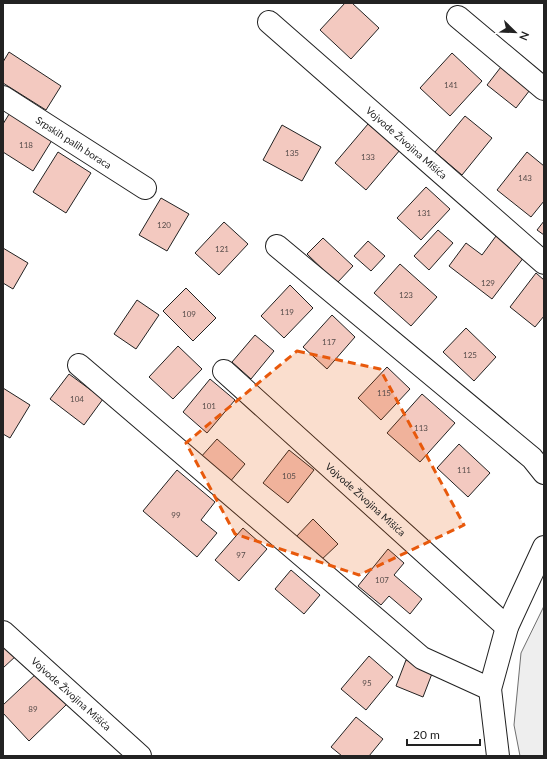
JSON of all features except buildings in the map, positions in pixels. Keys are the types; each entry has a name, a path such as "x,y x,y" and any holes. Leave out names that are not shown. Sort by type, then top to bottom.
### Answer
{"street":[{"path":"458,17 544,89"},
{"name":"Vojvode Živojina Mišića","path":"269,22 544,263"},
{"name":"Srpskih palih boraca","path":"3,97 145,188"},
{"path":"277,246 532,458 544,473"},
{"path":"79,366 422,658 490,689"},
{"name":"Vojvode Živojina Mišića","path":"224,371 507,627"},
{"path":"498,756 490,689 507,627 544,547"},
{"name":"Vojvode Živojina Mišića","path":"3,632 140,756"}],"highlighted area":[{"path":"297,351 380,369 464,525 359,575 235,534 186,443"}],"shaded area":[{"path":"544,606 544,756 520,756 514,725 521,653"}]}
